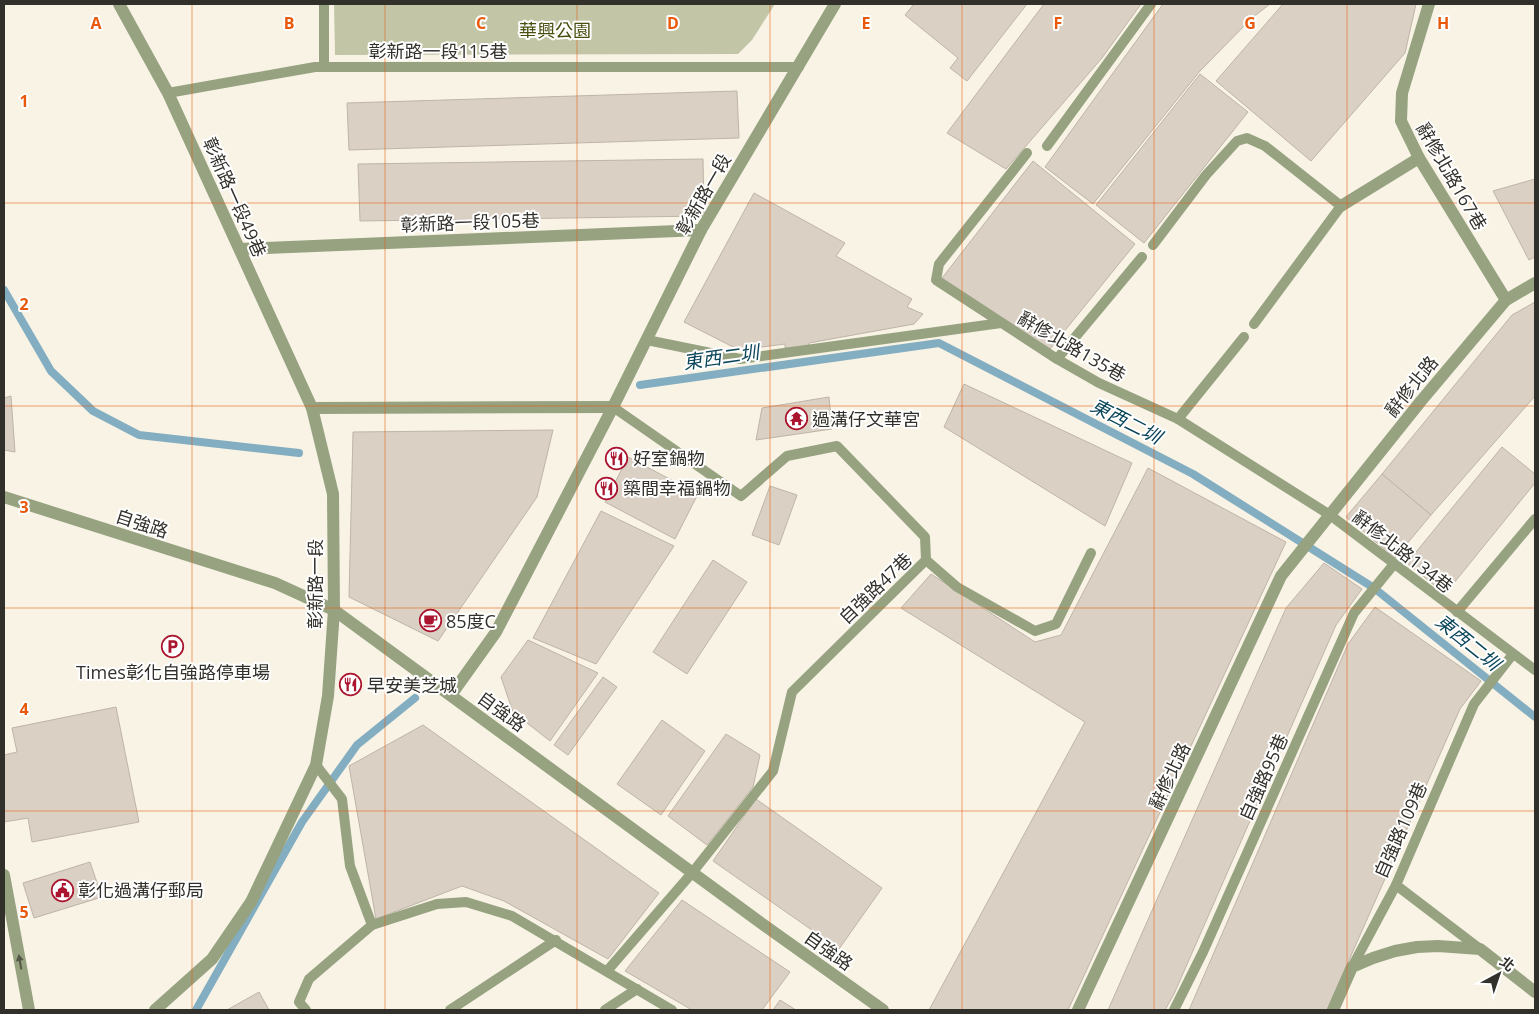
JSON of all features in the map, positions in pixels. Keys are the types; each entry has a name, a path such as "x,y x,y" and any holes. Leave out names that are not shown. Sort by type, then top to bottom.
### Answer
{"street":[{"name":"彰新路一段49巷","path":"120,4 168,93 312,408"},
{"name":"彰新路一段","path":"451,695 496,632 614,407 701,230 835,4"},
{"name":"辭修北路167巷","path":"1429,4 1402,93 1401,121 1419,158 1506,300"},
{"path":"1341,206 1419,158"},
{"name":"彰新路一段105巷","path":"240,250 701,230"},
{"name":"辭修北路","path":"1078,1010 1281,576 1427,394 1506,300 1535,283"},
{"path":"312,408 614,407"},
{"name":"彰新路一段","path":"155,1010 212,959 251,902 316,764 328,696 334,610 332,494 312,408"},
{"name":"自強路","path":"4,497 275,583 334,610 692,873 883,1010"},
{"path":"4,875 28,1010"},
{"path":"1352,967 1380,956 1417,947 1438,946 1480,949 1535,992"},
{"name":"自強路109巷","path":"1333,1010 1352,967"}],"lane":[{"path":"324,4 324,67"},
{"path":"1046,146 1151,4"},
{"name":"彰新路一段115巷","path":"168,93 324,67 799,67"},
{"path":"1153,245 1206,175 1237,141 1247,138 1266,146 1341,206 1254,324"},
{"name":"辭修北路135巷","path":"1027,153 940,264 936,280 1057,359 1100,383 1178,419 1327,518"},
{"path":"1057,359 1142,258"},
{"path":"647,340 740,359 1001,323"},
{"path":"1178,419 1244,337"},
{"name":"自強路47巷","path":"607,971 692,873 772,770 792,692 926,560 925,537 837,446 787,456 741,496 614,407"},
{"name":"辭修北路134巷","path":"1327,518 1394,564 1457,612 1511,657 1535,670"},
{"name":"辭修北路134巷","path":"1457,612 1535,519"},
{"path":"926,560 956,587 1035,631 1056,624 1091,553"},
{"name":"自強路95巷","path":"1174,1010 1203,952 1354,613 1394,564"},
{"name":"自強路109巷","path":"1352,967 1396,885 1474,704 1511,657"},
{"path":"316,764 342,799 350,866 372,926"},
{"path":"1396,885 1480,949"},
{"path":"306,1010 299,1002 309,978 372,926 436,904 466,902 512,916 556,940 672,1010"},
{"path":"450,1010 556,940"},
{"path":"605,1010 637,989"}],"green space":[{"name":"華興公園","path":"334,4 775,4 752,40 738,54 335,55"}],"building":[{"path":"914,4 1027,4 967,81 950,68 958,58 905,15"},
{"path":"1044,4 1141,4 1102,58 1006,169 947,133"},
{"path":"1163,4 1270,4 1252,18 1200,71 1093,204 1045,167"},
{"path":"1283,4 1416,4 1405,53 1311,161 1216,81"},
{"path":"1200,74 1248,112 1144,243 1096,205"},
{"path":"737,91 739,138 349,150 347,103"},
{"path":"703,159 704,216 360,221 358,164"},
{"path":"1033,161 1135,244 1050,349 942,278"},
{"path":"1535,179 1535,257 1529,260 1493,191"},
{"path":"754,193 845,243 836,256 912,299 907,307 923,314 914,324 809,343 808,346 785,348 785,344 739,350 684,322"},
{"path":"1535,302 1535,396 1431,515 1382,474 1512,315"},
{"path":"964,384 1132,463 1105,526 944,427"},
{"path":"11,396 15,452 4,450 4,398"},
{"name":"過溝仔文華宮","path":"829,397 832,429 756,440 762,408"},
{"path":"553,430 537,497 438,641 349,597 353,432"},
{"path":"1502,447 1535,474 1535,483 1445,594 1407,563"},
{"path":"628,457 698,494 675,539 605,502"},
{"path":"1148,468 1286,542 1068,1010 929,1010 1085,722 901,608 931,574 1035,642 1061,635"},
{"path":"1382,474 1431,515 1395,558 1346,517"},
{"path":"770,486 797,495 779,545 752,535"},
{"path":"601,511 674,546 596,664 533,638"},
{"path":"713,560 747,582 687,674 653,652"},
{"path":"1324,563 1362,589 1336,625 1174,994 1165,1010 1108,1010 1286,608"},
{"path":"1375,607 1481,681 1460,709 1327,1010 1189,1010 1348,644"},
{"path":"528,640 598,673 550,741 513,712 501,677"},
{"path":"603,677 617,687 568,755 554,745"},
{"path":"116,707 139,822 32,842 28,818 4,822 4,755 17,752 12,728"},
{"path":"662,720 705,751 661,815 617,784"},
{"path":"423,725 659,893 608,959 504,901 462,886 376,919 349,766"},
{"path":"726,734 760,755 753,787 707,845 668,816"},
{"path":"756,799 882,888 839,949 713,861"},
{"name":"彰化過溝仔郵局","path":"90,862 102,897 34,918 23,883"},
{"path":"682,900 790,972 762,1010 692,1010 625,971"},
{"path":"259,992 269,1010 227,1010"},
{"path":"780,1000 796,1010 773,1010"}],"waterway":[{"path":"4,290 51,371 93,411 139,435 299,453"},
{"name":"東西二圳","path":"640,385 939,343 1193,474 1374,588 1535,717"},
{"path":"196,1010 302,822 357,745 415,698"}],"place":[{"name":"過溝仔文華宮","path":"796,419"},
{"name":"好室鍋物","path":"617,458"},
{"name":"築間幸福鍋物","path":"607,488"},
{"name":"85度C","path":"430,621"},
{"name":"Times彰化自強路停車場","path":"173,647"},
{"name":"早安美芝城","path":"351,685"},
{"name":"彰化過溝仔郵局","path":"62,890"}]}
